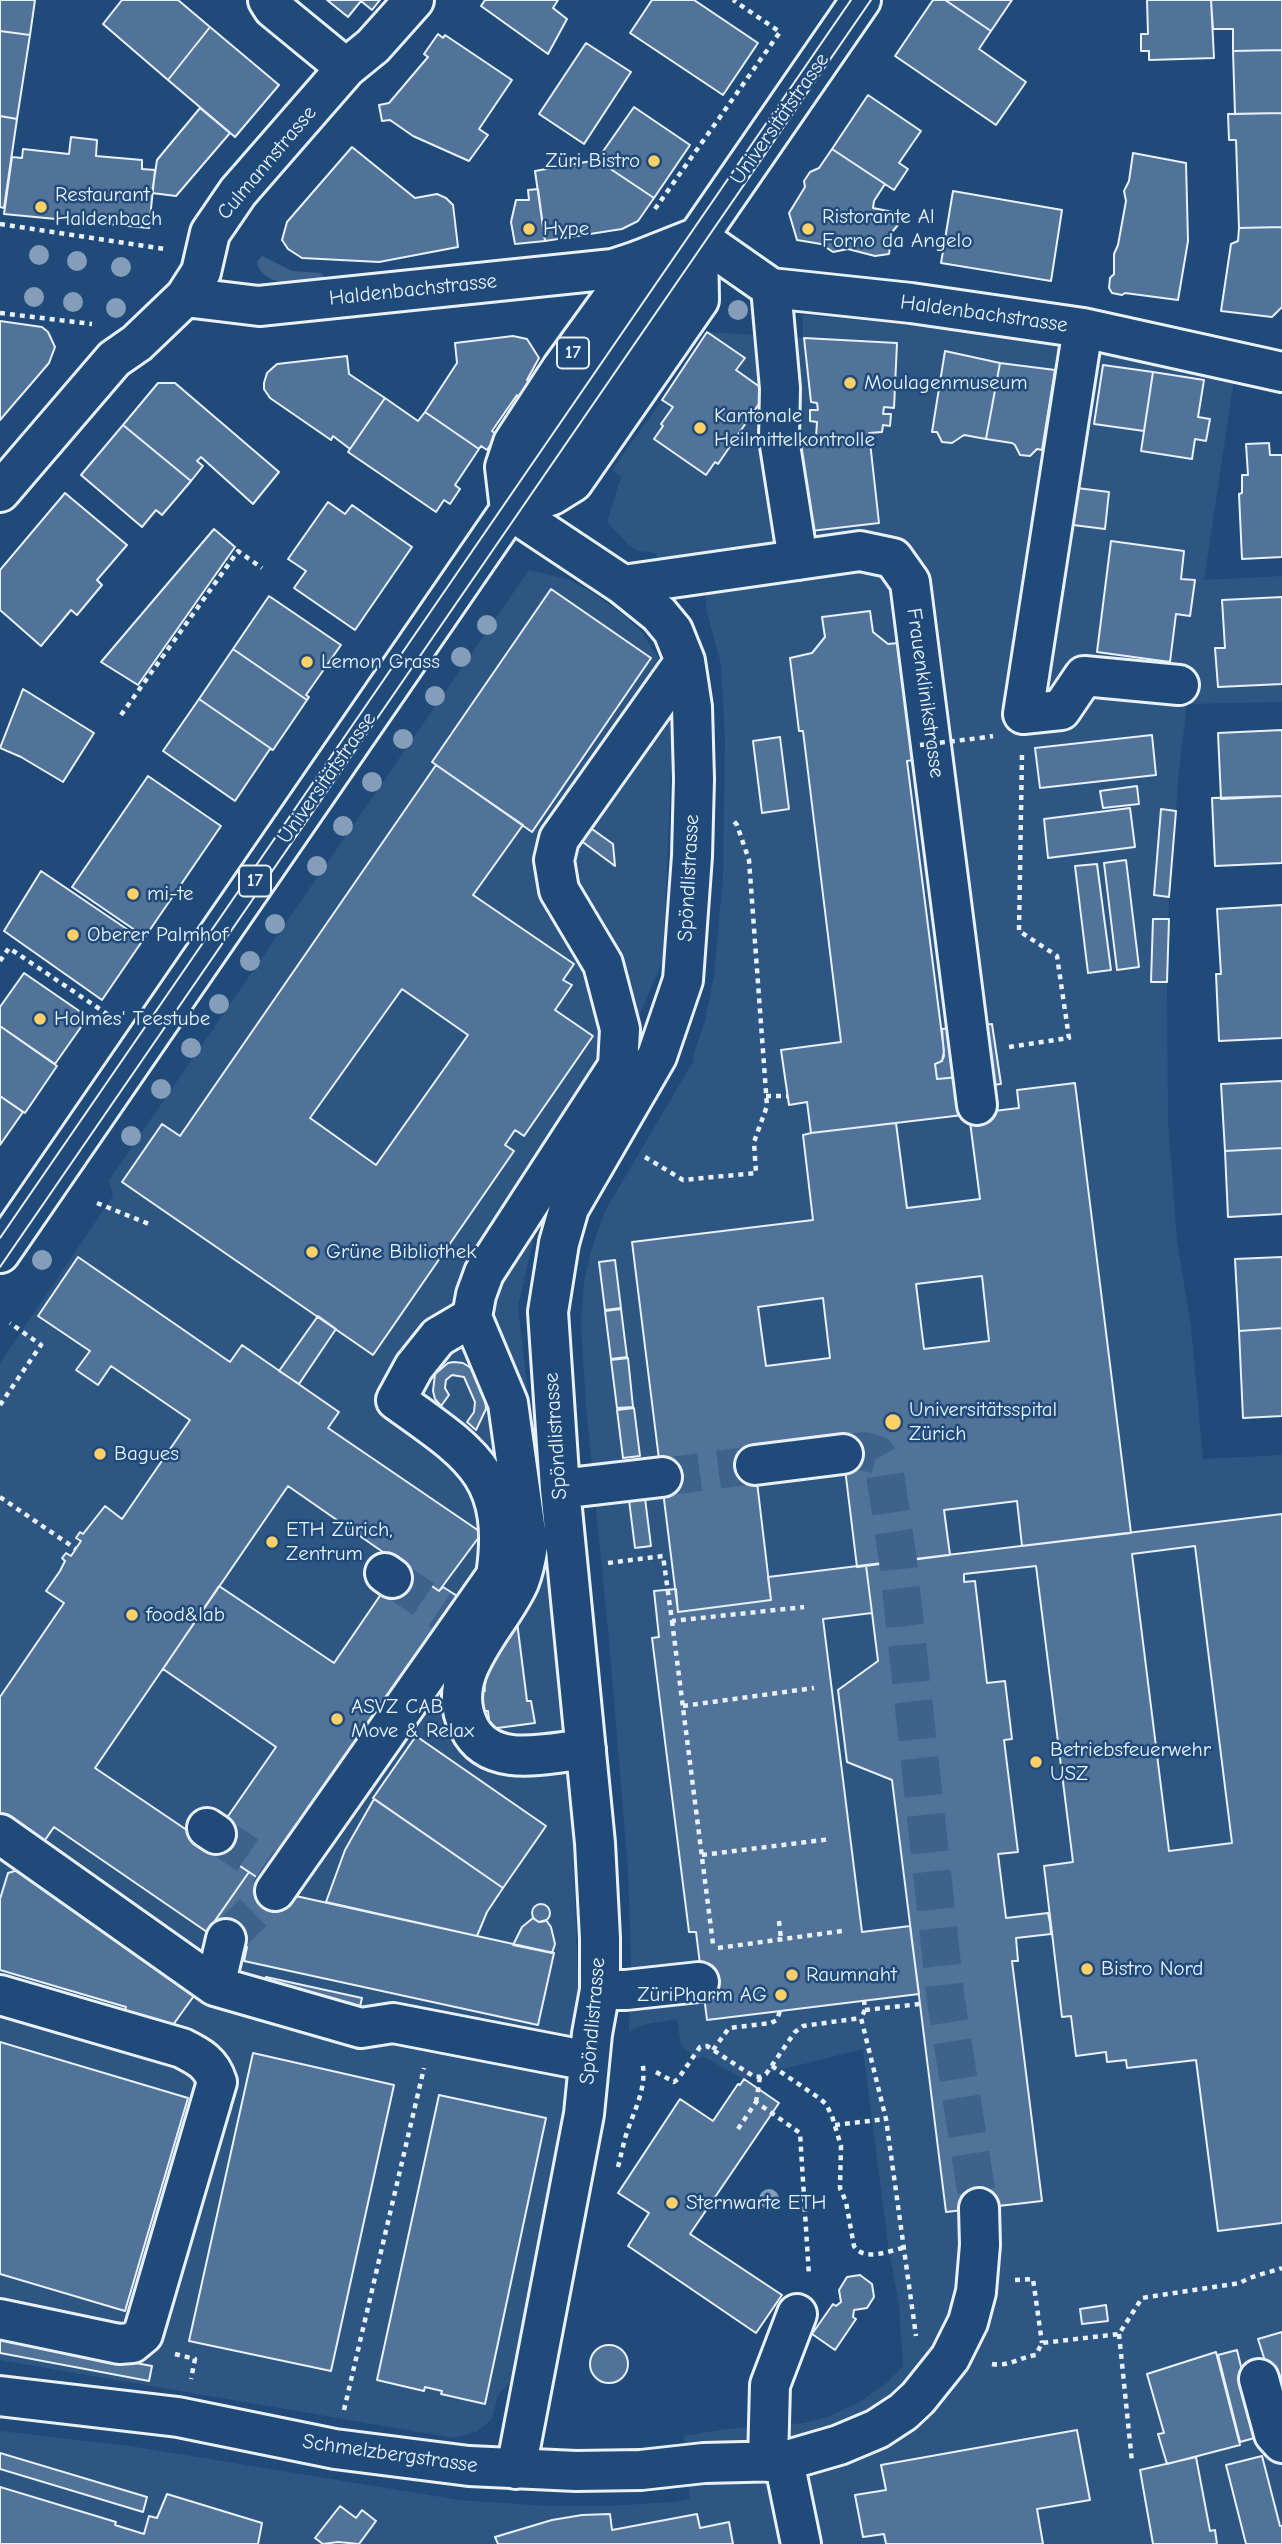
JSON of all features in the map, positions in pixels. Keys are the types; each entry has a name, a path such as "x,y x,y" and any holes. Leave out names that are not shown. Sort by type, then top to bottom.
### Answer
{"street":[{"path":"268,0 273,8 346,68"},
{"name":"Culmannstrasse","path":"0,492 114,359 137,343 185,297 201,272 210,233 237,192 346,68 373,46 414,0"},
{"name":"Universitätstrasse","path":"698,237 861,0"},
{"path":"510,510 552,495 573,482 699,300 698,237 640,260"},
{"name":"Haldenbachstrasse","path":"698,237 771,288 911,303 1083,328 1282,372"},
{"name":"Haldenbachstrasse","path":"185,297 259,306 613,269 640,260"},
{"name":"17","path":"510,510 505,467 513,443 640,260"},
{"path":"771,288 780,388 779,439 798,560"},
{"path":"1083,328 1023,714 1061,710 1084,676 1180,685"},
{"name":"Universitätstrasse","path":"0,1253 510,510"},
{"name":"Spöndlistrasse","path":"510,510 623,585 659,614 673,631 685,661 692,707 694,779 682,980 657,1056 569,1209 559,1244 548,1312 576,1488 582,1705 559,1752 595,1856 600,1990 584,2114 516,2469"},
{"name":"Frauenklinikstrasse","path":"623,585 860,551 893,558 910,582 977,1105"},
{"path":"559,1752 513,1756 499,1753 483,1745 470,1731 464,1718 461,1700 464,1680 471,1662 519,1583 525,1566 527,1546 508,1403 478,1332 476,1295 484,1273 618,1066 620,1029 603,964 559,890 554,860 559,839 685,661"},
{"path":"277,1881 456,1621 496,1576 500,1546 497,1512 488,1483 486,1449 450,1439 396,1400 414,1367 438,1337 478,1332"},
{"path":"755,1465 843,1454"},
{"path":"576,1488 662,1477"},
{"path":"0,1835 215,1986 361,2028 393,2023 591,2047"},
{"path":"215,1986 226,1939"},
{"path":"600,1990 699,1982"},
{"path":"0,1995 182,2048 203,2058 217,2082 144,2334 132,2343 119,2344 0,2319"},
{"path":"776,2462 839,2445 877,2430 918,2398 950,2358 968,2322 976,2292 980,2245 979,2208"},
{"path":"797,2314 770,2385 776,2462 801,2544"},
{"path":"1259,2379 1274,2434 1282,2442"},
{"name":"Schmelzbergstrasse","path":"0,2396 177,2417 335,2449 469,2466 576,2471 641,2470 704,2463 776,2462"}],"path":[{"path":"654,211 780,32 733,0"},
{"path":"0,224 177,250"},
{"path":"0,313 95,324"},
{"path":"121,715 238,551 261,568"},
{"path":"1020,1045 1069,1038 1056,956 1019,932 1023,714"},
{"path":"919,745 980,738"},
{"path":"650,1160 683,1180 756,1173 754,1142 767,1106 749,860 737,825 724,810"},
{"path":"0,961 9,948 113,1018"},
{"path":"766,1096 788,1096"},
{"path":"97,1203 149,1224"},
{"path":"0,1405 41,1345 10,1323"},
{"path":"0,1497 76,1549"},
{"path":"605,1563 663,1556 713,1948 842,1931"},
{"path":"672,1621 804,1607"},
{"path":"683,1706 814,1688"},
{"path":"702,1855 831,1839"},
{"path":"779,1922 781,1939"},
{"path":"864,2000 866,2010 861,2018 886,2119 917,2340"},
{"path":"866,2010 920,2004"},
{"path":"713,2050 729,2028 771,2023 777,2020 780,2011"},
{"path":"656,2072 674,2082 678,2080 700,2047 707,2046 753,2076 760,2077 766,2074 794,2032 803,2026 861,2018"},
{"path":"772,2066 826,2104 841,2146 840,2188 846,2203 854,2246 858,2252 866,2255 903,2248"},
{"path":"344,2411 424,2068"},
{"path":"738,2129 756,2102 760,2077"},
{"path":"756,2102 800,2133 810,2267 797,2314"},
{"path":"835,2125 886,2119"},
{"path":"1132,2462 1119,2334 1142,2298 1240,2283 1282,2268"},
{"path":"1000,2366 1012,2364 1021,2357 1036,2355 1042,2343 1034,2279 1008,2281"},
{"path":"144,2334 156,2350 195,2359 189,2385"},
{"path":"1042,2343 1119,2334"}],"shaded area":[{"path":"262,256 292,271 321,273 324,277 296,283 276,281 261,270 257,262"},
{"name":"Universitätsspital Zürich","path":"803,315 930,326 1096,348 1234,379 1204,580 1282,576 1282,702 1187,704 1169,897 1167,982 1168,1121 1177,1241 1191,1327 1203,1459 1282,1455 1282,2544 0,2544 0,2431 130,2446 459,2500 547,2506 674,2502 690,2499 684,2436 727,2429 804,2423 827,2417 858,2403 888,2382 903,2366 899,2305 888,2244 863,2049 744,2079 702,2056 699,2059 681,2046 677,2019 641,2025 629,2032 631,1963 628,1871 581,1326 584,1282 605,1211 694,1060 714,975 723,877 725,741 721,664 705,594 658,561 656,553 639,551 629,545 607,522 621,477 612,470 707,332 803,338"},
{"name":"ETH Zürich, Zentrum","path":"529,570 567,579 588,590 621,613 642,632 659,660 669,706 672,748 663,960 620,1060 543,1199 518,1306 572,1818 578,1983 570,2098 511,2381 498,2395 492,2419 476,2432 454,2438 0,2360 0,1363 113,1196 109,1180"}],"building":[{"path":"0,0 35,0 30,35 0,31"},
{"path":"122,0 178,0 210,27 168,80 103,24"},
{"path":"327,0 380,0 372,10 361,1 348,17"},
{"path":"485,0 558,0 553,8 567,19 548,54 481,6"},
{"path":"652,0 694,0 758,43 723,95 630,33"},
{"path":"933,0 945,0 991,31 979,49 1026,82 996,125 895,56"},
{"path":"945,0 1012,0 991,31"},
{"path":"1147,0 1211,0 1214,58 1149,60 1149,51 1141,51 1141,34 1148,34"},
{"path":"1211,0 1282,0 1282,50 1233,51 1233,29 1213,29"},
{"path":"210,27 279,85 235,137 168,80"},
{"path":"0,31 30,35 17,119 0,116"},
{"path":"438,34 443,38 445,35 512,80 479,129 488,135 469,161 413,136 390,120 382,121 379,105 389,103 428,57 424,54"},
{"path":"586,43 631,72 584,144 539,114"},
{"path":"1282,50 1282,113 1235,114 1233,51"},
{"path":"868,95 921,131 899,163 908,169 894,190 832,149"},
{"path":"634,107 690,145 654,198 597,160"},
{"path":"200,108 230,133 176,196 152,193 157,160"},
{"path":"1282,113 1282,227 1239,228 1236,140 1229,140 1228,114"},
{"path":"0,116 17,119 4,208 0,207"},
{"path":"71,137 97,140 96,156 142,160 142,169 155,170 149,228 4,214 12,157 22,158 23,149 69,154"},
{"path":"352,147 415,198 437,194 446,198 453,205 458,247 379,262 302,258 288,249 282,240 287,222"},
{"path":"832,149 885,184 874,201 873,208 893,212 899,218 898,225 892,232 889,254 875,256 848,249 833,252 821,244 797,240 789,213 805,187 804,181 810,172 819,168"},
{"path":"1133,153 1186,163 1188,241 1178,300 1125,293 1122,295 1112,293 1109,288 1110,278 1114,274 1114,254 1118,245 1126,201 1124,191 1129,181"},
{"path":"597,160 654,198 638,221 622,229 545,241 535,171"},
{"path":"538,189 545,241 515,244 511,222 516,200 529,200 528,190"},
{"path":"953,191 1062,210 1051,281 941,263"},
{"path":"1282,227 1282,307 1272,317 1221,311 1231,244 1238,241 1239,228"},
{"path":"0,321 42,327 48,332 55,347 49,363 0,420"},
{"name":"Kantonale Heilmittelkontrolle","path":"707,332 745,358 736,370 767,392 718,464 715,462 706,475 654,439 673,407 662,400"},
{"path":"513,336 527,339 539,358 527,380 533,384 522,398 517,395 510,405 492,431 497,435 487,450 481,446 479,449 425,412 457,363 455,343"},
{"path":"804,338 897,343 894,408 884,407 883,414 891,414 890,426 883,425 882,432 869,433 879,523 802,532 791,440 816,437 817,422 810,421 810,410 818,410 817,403 811,402"},
{"path":"945,351 1000,363 986,439 964,435 952,443 942,442 937,432 932,432"},
{"path":"347,356 349,374 385,398 350,449 333,436 331,440 270,398 264,389 267,373 277,364"},
{"path":"1000,363 1055,370 1042,450 1037,449 1030,456 1020,455 1012,443 986,439"},
{"path":"1103,365 1153,372 1144,431 1094,424"},
{"path":"1153,372 1204,380 1198,417 1210,419 1206,441 1195,439 1192,459 1141,451"},
{"path":"158,383 175,383 279,472 253,504 201,457 197,461 203,466 191,481 123,425"},
{"path":"385,398 418,421 425,412 479,449 455,485 460,489 450,504 444,500 436,512 348,452"},
{"path":"123,425 191,481 162,515 156,510 142,527 81,475"},
{"path":"1269,443 1270,455 1282,455 1282,557 1242,559 1239,494 1242,493 1242,475 1248,475 1246,444"},
{"path":"1069,487 1109,492 1105,529 1065,524"},
{"path":"65,493 127,545 97,580 102,585 77,615 71,610 41,646 0,610 0,570"},
{"path":"328,502 345,514 352,505 412,547 355,630 294,588 306,571 288,559"},
{"path":"214,529 235,547 138,685 101,662"},
{"path":"1111,541 1184,551 1181,579 1195,580 1190,616 1176,614 1170,662 1097,652"},
{"path":"551,589 651,658 532,832 432,762"},
{"path":"269,596 341,645 306,695 309,697 307,700 233,649"},
{"path":"1282,597 1282,684 1218,687 1215,648 1225,648 1222,600"},
{"path":"870,611 873,632 888,644 899,643 921,759 907,761 944,1051 942,1061 935,1064 937,1079 959,1077 963,1115 811,1133 807,1102 789,1105 781,1050 841,1042 803,731 799,731 790,658 812,653 825,637 822,617"},
{"path":"233,649 307,700 273,750 199,699"},
{"path":"23,689 94,733 63,782 0,748"},
{"path":"199,699 273,750 270,749 235,801 163,751"},
{"path":"1282,730 1282,796 1221,799 1218,733"},
{"path":"1152,735 1156,775 1040,788 1035,748"},
{"path":"780,737 789,809 762,813 753,741"},
{"path":"436,765 523,825 473,895 574,964 563,980 572,985 555,1010 593,1036 524,1136 515,1130 505,1145 514,1151 373,1355 122,1182 162,1124 180,1136","holes":["402,989 468,1035 376,1165 310,1118"]},
{"path":"148,776 221,826 145,937 72,887"},
{"path":"1137,786 1139,804 1103,808 1100,791"},
{"path":"1282,796 1282,863 1215,866 1212,798"},
{"path":"1130,808 1135,847 1048,858 1044,819"},
{"path":"1161,809 1176,811 1169,897 1154,895"},
{"path":"585,824 613,844 615,866 576,837"},
{"path":"1126,860 1139,967 1117,970 1104,863"},
{"path":"1097,864 1111,970 1088,973 1075,866"},
{"name":"Oberer Palmhof","path":"41,871 143,940 102,1000 4,931"},
{"path":"1282,905 1282,1038 1219,1041 1216,974 1221,974 1217,909"},
{"path":"1153,919 1169,919 1167,982 1151,982"},
{"path":"24,973 88,1017 55,1064 0,1026 0,1007"},
{"path":"992,1024 1001,1084 960,1089 959,1077 937,1079 935,1064 942,1061 944,1056 942,1029"},
{"path":"0,1026 57,1066 25,1113 0,1096"},
{"path":"1282,1081 1282,1148 1225,1151 1221,1084"},
{"path":"1075,1083 1131,1533 1022,1546 1017,1501 944,1510 950,1555 857,1567 841,1436 755,1465 771,1600 678,1612 632,1242 813,1220 803,1135 811,1133 896,1123 907,1208 980,1199 969,1114 1019,1108 1017,1090","holes":["982,1276 989,1341 924,1349 916,1284","823,1298 830,1358 766,1366 758,1307"]},
{"path":"0,1096 23,1112 0,1145"},
{"path":"1282,1148 1282,1214 1228,1217 1225,1151"},
{"path":"78,1257 230,1362 242,1345 339,1412 328,1428 482,1533 439,1591 288,1486 95,1768 249,1872 207,1932 54,1827 43,1843 0,1814 0,1697 64,1603 46,1591 65,1561 62,1558 66,1553 71,1556 81,1541 76,1538 80,1532 83,1534 105,1506 122,1519 190,1420 111,1366 98,1385 76,1370 90,1351 38,1316"},
{"path":"1282,1257 1282,1328 1239,1331 1235,1259"},
{"path":"615,1260 621,1308 605,1310 599,1262"},
{"path":"621,1309 627,1357 611,1359 605,1311"},
{"path":"318,1316 336,1329 299,1384 279,1371"},
{"path":"1282,1328 1282,1416 1243,1418 1239,1331"},
{"path":"628,1358 633,1407 617,1408 611,1360"},
{"path":"448,1363 463,1363 476,1371 485,1395 486,1409 476,1430 467,1422 474,1412 475,1402 464,1377 452,1375 446,1380 445,1388 449,1395 441,1406 435,1399 435,1374"},
{"path":"634,1408 640,1456 623,1458 617,1410"},
{"path":"645,1498 651,1546 635,1548 629,1500"},
{"path":"1282,1514 1282,2223 1218,2231 1196,2060 1127,2068 1126,2060 1107,2062 1106,2052 1076,2056 1071,2016 1062,2017 1044,1866 1073,1862 1036,1566 964,1574 964,1582 975,1581 987,1683 1005,1681 1012,1739 1004,1740 1018,1852 998,1854 1006,1918 1048,1913 1050,1923 1051,1934 1016,1938 1018,1961 1012,1961 1042,2201 946,2212 892,1780 847,1762 838,1690 878,1661 866,1565","holes":["1195,1546 1232,1843 1169,1851 1132,1554"]},
{"path":"401,1565 439,1591 443,1587 462,1599 267,1884 208,1845 276,1747 163,1669 219,1586 334,1663"},
{"path":"866,1565 872,1613 823,1619 862,1932 910,1926 919,1994 707,2020 696,1932 689,1932 652,1638 659,1637 654,1591 676,1589 678,1612 771,1600 768,1577"},
{"path":"516,1614 527,1701 531,1701 535,1723 490,1729 488,1711 482,1711 479,1692 485,1691 483,1673 488,1672 486,1655"},
{"path":"416,1736 546,1826 503,1888 373,1798"},
{"path":"374,1799 503,1888 487,1912 477,1936 326,1902 345,1850"},
{"path":"18,1870 196,1993 170,2029 123,2016 126,2007 0,1970 0,1899 8,1873"},
{"path":"249,1872 267,1884 264,1889 554,1953 538,2025 244,1961 247,1947 226,1939 210,1928"},
{"path":"537,1904 545,1904 550,1913 548,1920 537,1922 532,1917 532,1909"},
{"path":"533,1918 539,1922 546,1920 551,1927 555,1944 552,1953 513,1945 522,1927"},
{"path":"266,1977 362,1998 359,2011 263,1991"},
{"path":"0,2042 188,2098 125,2311 0,2274"},
{"path":"253,2053 394,2085 331,2371 189,2341"},
{"name":"Sternwarte ETH","path":"744,2079 779,2103 690,2234 782,2295 756,2333 628,2246 649,2213 618,2193 680,2099 713,2121"},
{"path":"439,2095 546,2118 485,2404 441,2394 442,2391 425,2387 424,2391 377,2380"},
{"path":"860,2275 872,2284 874,2297 867,2308 854,2310 853,2317 856,2319 835,2350 812,2334 833,2304 836,2306 841,2302 839,2290 847,2277"},
{"path":"1106,2305 1108,2321 1082,2324 1080,2309"},
{"path":"1282,2332 1282,2414 1258,2339"},
{"path":"0,2338 152,2366 149,2381 0,2353"},
{"path":"609,2345 622,2351 628,2364 622,2377 609,2383 596,2377 590,2364 596,2351"},
{"path":"1237,2350 1258,2437 1240,2442 1218,2355"},
{"path":"1216,2352 1240,2445 1167,2464 1158,2434 1164,2433 1147,2374"},
{"path":"1077,2430 1090,2500 1037,2509 1043,2544 886,2544 884,2534 863,2537 855,2495 886,2490 881,2465"},
{"path":"0,2453 147,2497 143,2512 0,2469"},
{"path":"1262,2456 1282,2526 1282,2544 1246,2544 1226,2465"},
{"path":"1196,2457 1210,2531 1215,2530 1217,2544 1153,2544 1140,2470"},
{"path":"0,2487 116,2522 115,2525 144,2534 149,2516 157,2518 167,2494 262,2523 258,2544 0,2544"},
{"path":"340,2506 356,2518 362,2510 376,2521 359,2544 323,2544 315,2538"},
{"path":"610,2514 612,2530 697,2514 700,2528 729,2522 733,2544 498,2544 495,2537 552,2520"}],"tunnel":[{"path":"843,1454 864,1451 877,1455 884,1467 898,1561 946,2001 979,2208"},
{"path":"662,1477 755,1465"},
{"path":"392,1578 450,1617"},
{"path":"216,1834 274,1873"},
{"path":"226,1939 275,1891"}],"tram line":[{"path":"0,1238 851,0"},
{"path":"0,1267 871,0"}],"place":[{"name":"Züri Bistro","path":"654,161"},
{"name":"Restaurant Haldenbach","path":"41,207"},
{"name":"Hype","path":"529,229"},
{"name":"Ristorante Al Forno da Angelo","path":"808,229"},
{"name":"Moulagenmuseum","path":"850,383"},
{"name":"Kantonale Heilmittelkontrolle","path":"700,428"},
{"name":"Lemon Grass","path":"307,662"},
{"name":"mi-te","path":"133,894"},
{"name":"Oberer Palmhof","path":"73,935"},
{"name":"Holmes' Teestube","path":"40,1019"},
{"name":"Grüne Bibliothek","path":"312,1252"},
{"name":"Universitätsspital Zürich","path":"893,1422"},
{"name":"Bagues","path":"100,1454"},
{"name":"ETH Zürich, Zentrum","path":"272,1542"},
{"name":"food&lab","path":"132,1615"},
{"name":"ASVZ CAB Move & Relax","path":"337,1719"},
{"name":"Betriebsfeuerwehr USZ","path":"1036,1762"},
{"name":"Bistro Nord","path":"1087,1969"},
{"name":"Raumnaht","path":"792,1975"},
{"name":"ZüriPharm AG","path":"781,1995"},
{"name":"Sternwarte ETH","path":"672,2203"}]}
